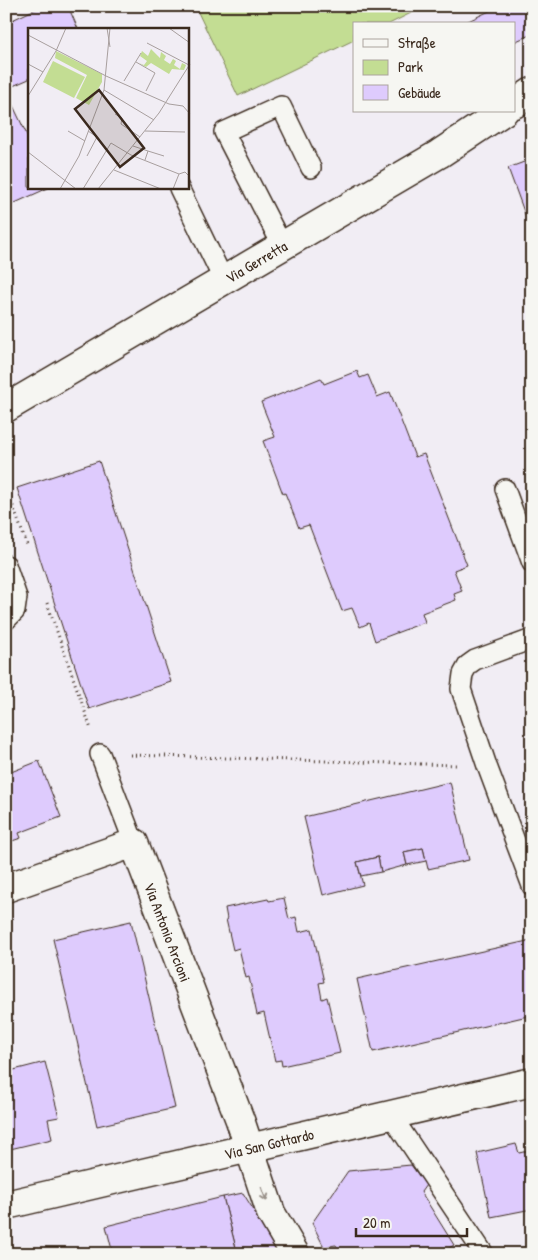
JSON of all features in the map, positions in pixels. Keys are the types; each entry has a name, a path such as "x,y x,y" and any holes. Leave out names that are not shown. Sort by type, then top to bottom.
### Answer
{"street":[{"path":"516,103 532,92"},
{"name":"Via Gerretta","path":"6,408 439,154 502,112"},
{"path":"6,888 134,843"},
{"name":"Via Antonio Arcioni","path":"134,843 240,1120 271,1213 296,1254"},
{"name":"Via San Gottardo","path":"6,1205 532,1082"}],"lane":[{"path":"283,247 224,132 281,106 310,168"},
{"path":"179,189 224,281"},
{"path":"505,489 532,563"},
{"path":"6,565 17,597 15,611 6,620"},
{"path":"532,639 475,660 468,665 463,674 461,689 486,766 532,886"},
{"path":"100,754 134,843"},
{"path":"391,1115 484,1254"}],"path":[{"path":"6,487 29,552"},
{"path":"45,598 100,754 486,766"}],"green space":[{"path":"195,6 425,6 393,22 353,22 353,40 238,96"}],"building":[{"path":"42,6 68,6 78,28 28,28 28,79 6,89 6,23"},
{"path":"500,6 532,6 532,26 530,27 532,34 516,41 516,22 466,22"},
{"path":"6,91 28,137 28,189 46,189 6,207"},
{"path":"532,159 532,227 530,228 508,168"},
{"path":"357,371 360,378 368,375 377,397 390,392 415,457 424,454 467,565 454,570 462,591 454,594 456,600 422,613 425,622 375,641 369,623 360,627 352,608 342,611 309,525 299,528 285,493 283,494 263,441 275,437 261,402 321,378 324,384"},
{"path":"99,461 171,682 89,709 17,488"},
{"path":"39,761 61,817 19,833 21,838 6,843 6,774"},
{"path":"450,782 469,860 428,869 423,848 404,852 407,865 381,872 378,857 357,862 363,885 323,895 304,817"},
{"path":"423,848 426,861 407,865 404,852"},
{"path":"378,857 381,872 361,876 357,862"},
{"path":"284,898 289,919 296,917 299,932 312,929 324,982 319,983 322,999 327,997 340,1053 282,1066 281,1060 275,1061 264,1013 257,1015 249,977 246,978 239,948 233,950 225,908 268,899 269,901"},
{"path":"131,921 175,1108 97,1126 53,939"},
{"path":"532,940 532,1015 373,1052 357,979"},
{"path":"45,1062 59,1117 48,1119 52,1139 6,1150 6,1072"},
{"path":"516,1144 519,1153 532,1150 532,1209 491,1217 477,1153"},
{"path":"411,1165 426,1185 421,1192 454,1245 440,1254 341,1254 336,1245 324,1247 312,1223 348,1171"},
{"path":"243,1193 281,1254 230,1254 237,1252 223,1197"},
{"path":"223,1197 237,1252 230,1254 113,1254 106,1226"}]}
